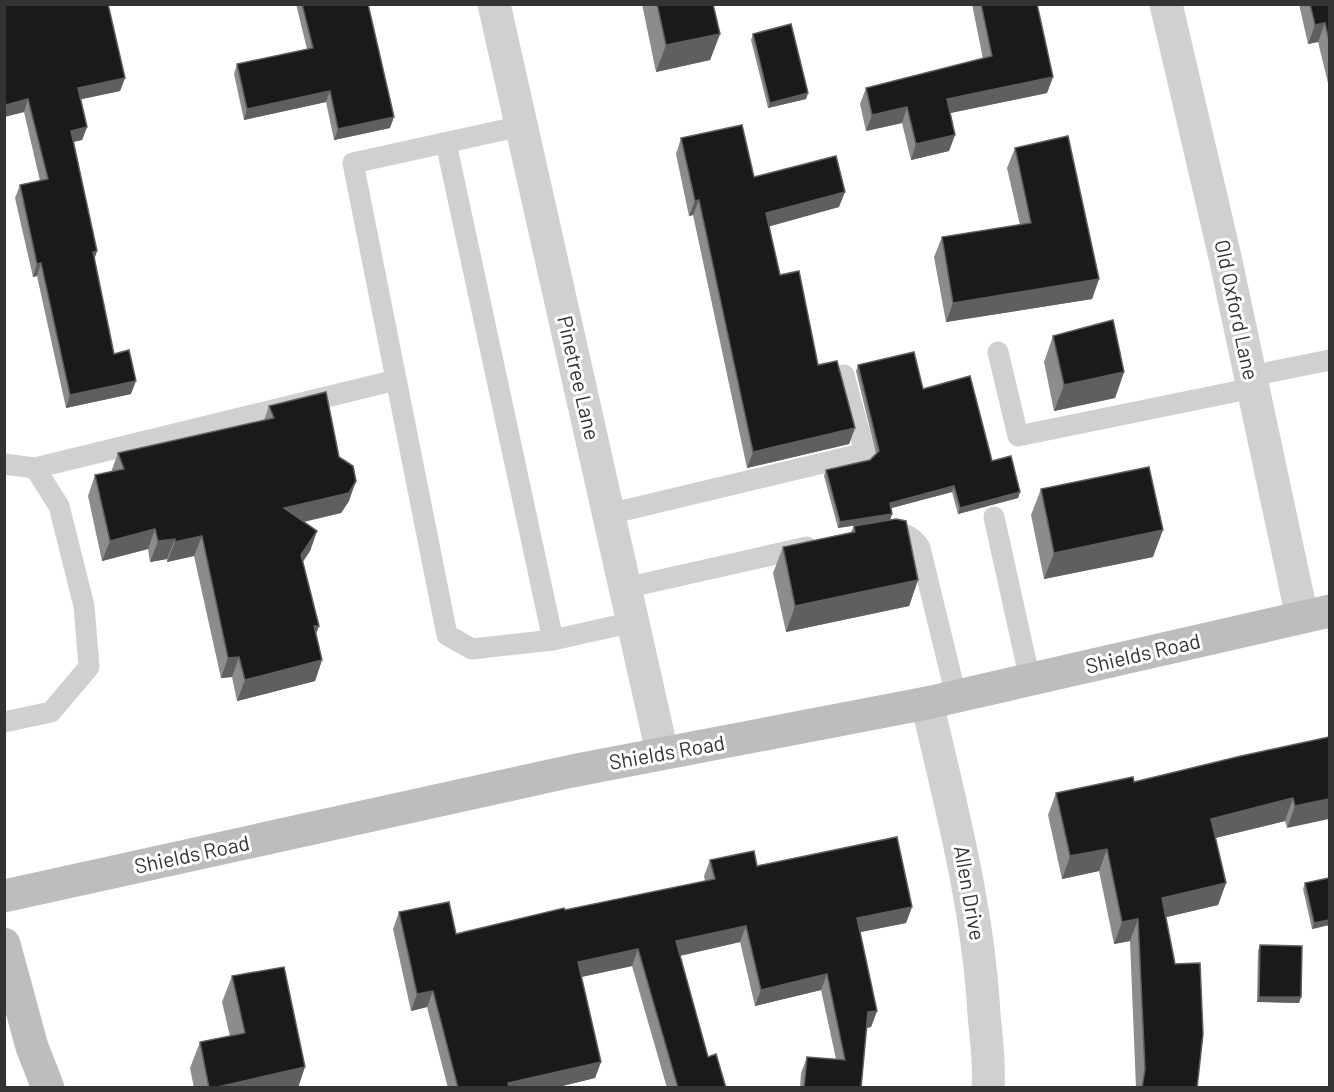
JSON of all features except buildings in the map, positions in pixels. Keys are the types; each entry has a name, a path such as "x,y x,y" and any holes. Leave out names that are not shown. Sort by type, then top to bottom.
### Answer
{"main road":[{"name":"Shields Road","path":"4,896 662,752 740,740 942,699 1316,614"},
{"path":"4,944 32,1047 48,1088"}],"street":[{"name":"Pinetree Lane","path":"494,4 662,752"},
{"name":"Old Oxford Lane","path":"1166,4 1252,382 1316,614"},
{"name":"Allen Drive","path":"942,699 975,914 982,976 988,1088"}],"lane":[{"path":"521,126 352,163 447,635 472,649 553,640 633,622"},
{"path":"446,143 553,640"},
{"path":"998,352 1018,436 1252,382 1329,360"},
{"path":"609,514 865,453 844,375"},
{"path":"4,464 34,468 396,380"},
{"path":"4,722 51,712 90,667 84,606 59,506 34,468"},
{"path":"994,517 1030,680"},
{"path":"866,536 887,532 904,534 914,538 920,548 942,699"},
{"path":"625,588 823,543"}]}
